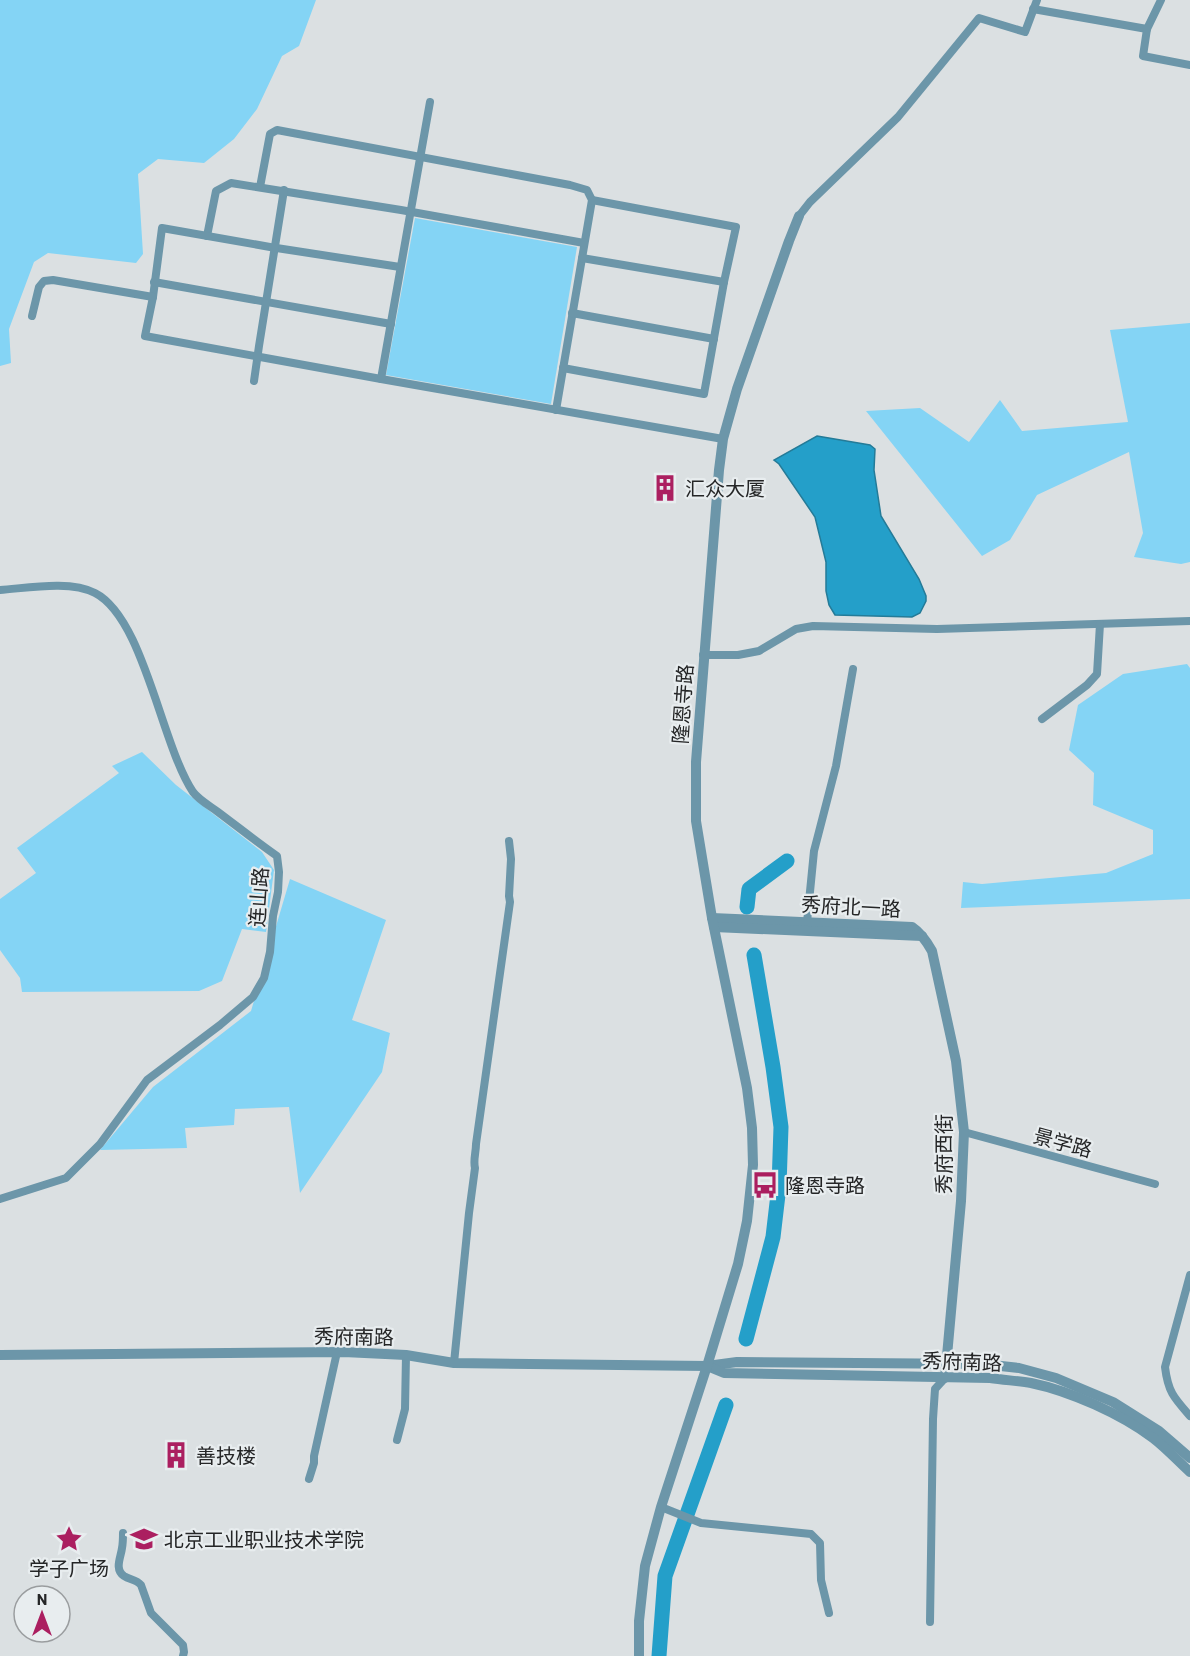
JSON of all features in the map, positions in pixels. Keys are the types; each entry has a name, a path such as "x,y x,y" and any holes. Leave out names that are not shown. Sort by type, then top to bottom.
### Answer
{"street":[{"path":"799,216 810,202 898,117 979,18 1025,32 1037,0"},
{"path":"1161,0 1147,29 1143,56 1190,65"},
{"path":"1033,9 1147,29"},
{"path":"381,379 430,102"},
{"path":"260,187 270,134 277,130 587,190 592,200 556,410"},
{"path":"207,236 216,191 231,183 410,211 584,243"},
{"path":"254,381 284,190"},
{"path":"563,368 704,394 736,226 592,200"},
{"name":"隆恩寺路","path":"639,1656 639,1621 645,1566 665,1508 744,1243 753,1165 752,1128 747,1088 713,923 696,821 696,762 723,439 753,340 799,216"},
{"path":"400,267 162,228 153,297 145,336 723,439"},
{"path":"582,258 724,282"},
{"path":"33,316 39,286 44,281 53,280 153,297"},
{"path":"154,282 391,324"},
{"path":"572,313 714,339"},
{"name":"连山路","path":"0,590 70,586 95,593 112,605 124,622 138,653 180,767 195,794 277,856 279,872 270,952 264,978 253,997 147,1080 99,1144 66,1178 0,1199"},
{"path":"704,655 738,655 759,651 795,629 813,626 937,629 1190,621"},
{"path":"1042,719 1087,685 1097,674 1100,624"},
{"path":"807,922 814,850 824,819 836,766 853,669"},
{"path":"454,1363 476,1144 510,902 509,842"},
{"name":"秀府北一路","path":"713,923 807,922 912,927 922,936"},
{"name":"秀府北一路","path":"713,923 922,936"},
{"name":"秀府西街","path":"922,936 932,951 952,1039 964,1132 961,1201 945,1378"},
{"name":"景学路","path":"964,1132 1155,1184"},
{"path":"1190,1275 1165,1367 1167,1383 1173,1396 1190,1416"},
{"path":"309,1479 337,1352"},
{"name":"秀府南路","path":"0,1355 337,1352 406,1355 454,1363 707,1366 737,1362 983,1364 1019,1368 1056,1378 1113,1402 1159,1431 1189,1466"},
{"path":"397,1440 405,1409 406,1355"},
{"name":"秀府南路","path":"707,1366 724,1373 990,1378 1032,1384 1074,1396 1095,1405 1152,1437 1189,1466"},
{"path":"930,1622 933,1419 935,1389 945,1378"},
{"path":"665,1508 701,1523 811,1534 820,1543 821,1580 829,1613"},
{"path":"123,1533 118,1566 120,1571 141,1585 151,1613 183,1645 183,1656"}],"shaded area":[{"path":"0,0 316,0 299,46 282,56 257,109 234,139 204,163 158,159 138,174 143,254 136,263 48,253 34,262 9,329 11,363 0,366"},
{"path":"415,218 577,247 551,404 386,375"},
{"path":"1190,323 1190,562 1181,564 1134,557 1143,533 1129,452 1037,495 1010,540 982,556 866,411 920,408 969,442 1000,400 1022,431 1128,422 1110,330"},
{"path":"817,436 870,445 875,449 874,470 881,516 919,579 926,596 920,613 912,617 835,615 829,605 826,591 826,562 815,517 774,460"},
{"path":"1187,664 1190,668 1190,899 961,908 963,882 982,884 1106,873 1153,854 1153,830 1093,805 1094,773 1069,750 1078,705 1123,674"},
{"path":"142,752 176,785 262,852 274,870 266,932 242,929 222,981 199,991 22,992 20,978 0,950 0,899 36,873 17,848 119,773 112,766"},
{"path":"290,879 386,920 352,1020 390,1033 382,1072 300,1193 289,1107 235,1109 234,1125 185,1128 187,1148 100,1150 153,1087 251,1011"}],"waterway":[{"path":"747,907 749,889 787,861"},
{"path":"746,1339 773,1237 779,1186 781,1127 754,955"},
{"path":"659,1656 665,1576 726,1405"}],"place":[{"name":"汇众大厦","path":"665,488"},
{"name":"隆恩寺路","path":"765,1185"},
{"name":"善技楼","path":"176,1455"},
{"name":"学子广场","path":"69,1539"},
{"name":"北京工业职业技术学院","path":"144,1539"}]}
